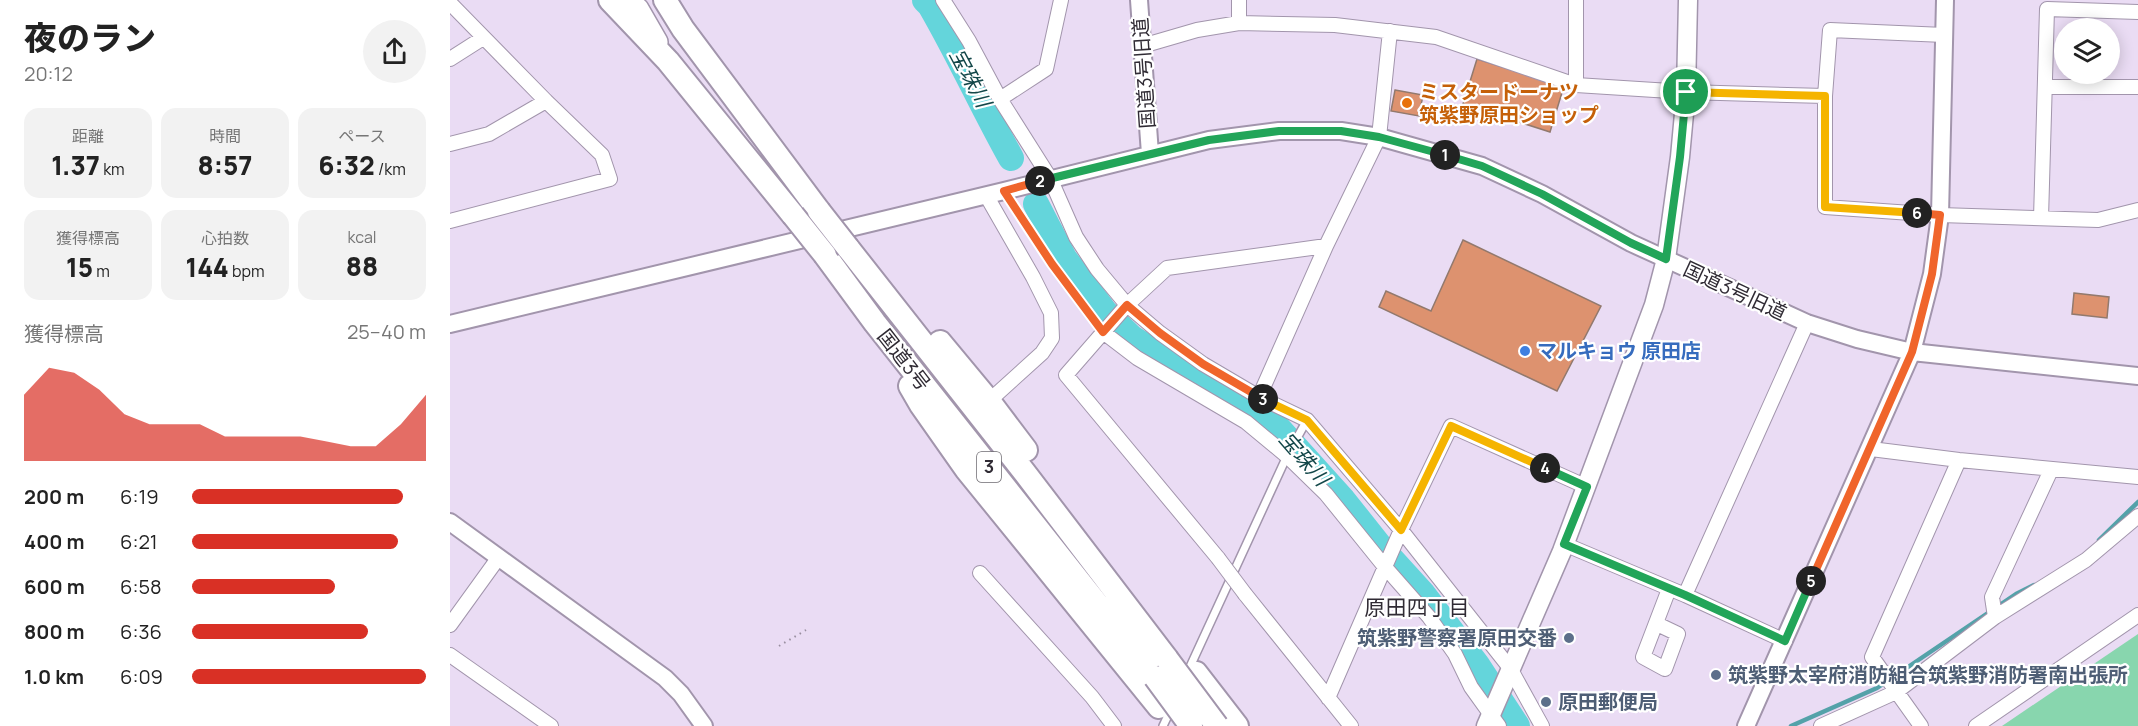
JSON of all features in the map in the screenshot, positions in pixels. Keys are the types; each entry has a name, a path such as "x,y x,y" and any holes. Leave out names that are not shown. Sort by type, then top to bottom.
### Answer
{"highway":[{"name":"国道3号","path":"610,0 668,61 794,215 875,323 1167,663 1191,726"},
{"name":"国道3号","path":"665,0 683,29 819,211 1025,473 1217,726"},
{"path":"864,270 887,284 928,328 989,401 1167,663 1189,679 1238,726"},
{"path":"875,323 921,405 966,469 1166,709 1173,726"}],"main road":[{"path":"629,0 638,9 668,61"},
{"path":"659,0 683,29"},
{"path":"1492,722 1510,668 1587,487 1654,305 1666,259 1680,157 1686,92 1688,0"}],"street":[{"path":"943,0 969,41 1000,99 1050,178 1076,237 1097,269 1127,305 1160,333 1203,364 1259,397 1307,420 1401,530 1510,668 1542,726"},
{"path":"1000,99 1046,69 1060,0"},
{"name":"国道3号旧道","path":"1139,0 1150,154 1209,140 1279,131 1341,131 1379,137 1482,166 1542,194 1631,243 1807,323 1857,339 1912,352 2138,376"},
{"path":"1239,0 1239,23"},
{"path":"1576,0 1576,85"},
{"path":"1746,726 1912,352 1932,274 1940,215 1945,0"},
{"path":"450,3 602,155 610,179 450,221"},
{"path":"2041,218 2047,9 2138,12"},
{"path":"1142,46 1197,30 1239,23 1335,25 1436,37 1576,85 1686,92 1825,96"},
{"path":"1944,35 1830,30 1825,96 1825,207 1940,215 2098,220 2138,210"},
{"path":"1259,397 1326,246 1379,137 1390,31"},
{"path":"450,59 483,38"},
{"path":"2045,87 2138,87"},
{"path":"450,144 489,134 546,101"},
{"path":"450,324 1150,154"},
{"path":"986,195 1051,313 1052,338 1042,353 989,401"},
{"path":"1326,246 1167,268 1127,305 1066,375 1218,558 1351,726"},
{"path":"1685,595 1807,323"},
{"path":"1103,332 1137,358 1246,423 1287,456 1326,494 1384,567 1429,617 1455,654 1492,722"},
{"path":"1328,698 1384,567 1451,426 1587,487"},
{"path":"1871,448 2051,470 2138,477"},
{"path":"1921,726 1872,657 1959,460"},
{"path":"1995,617 1992,597 2051,470"},
{"path":"1821,726 1896,692 1995,617 2086,560 2138,516"},
{"path":"450,522 665,678 681,694 704,726"},
{"path":"1564,544 1685,595 1785,641"},
{"path":"450,625 499,557"},
{"path":"981,573 1092,697 1114,726"},
{"path":"1656,624 1669,589"},
{"path":"1976,726 2138,615"},
{"path":"450,655 551,726"}],"lane":[{"path":"1004,191 1052,264 1103,332"},
{"path":"1189,679 1287,456 1307,420"}],"path":[{"path":"779,646 806,630"}],"green space":[{"path":"2138,634 2138,726 2002,726"}],"building":[{"path":"1477,59 1564,86 1550,132 1463,104"},
{"name":"ミスタードーナツ 筑紫野原田ショップ","path":"1395,90 1423,95 1419,116 1391,111"},
{"name":"マルキョウ 原田店","path":"1463,240 1601,306 1557,391 1379,307 1386,291 1431,311"},
{"path":"2074,293 2109,297 2107,318 2072,314"}],"waterway":[{"name":"宝珠川","path":"925,0 941,24 1011,158"},
{"name":"宝珠川","path":"1036,204 1064,258 1105,312 1132,338 1240,408 1278,428 1422,593 1477,665 1517,726"},
{"path":"2099,540 2138,502"},
{"path":"1791,726 1877,688 2016,594 2034,585"}],"place":[{"name":"ミスタードーナツ 筑紫野原田ショップ","path":"1407,103"},
{"name":"マルキョウ 原田店","path":"1525,351"},
{"name":"筑紫野警察署原田交番","path":"1569,638"},
{"name":"筑紫野太宰府消防組合筑紫野消防署南出張所","path":"1716,675"},
{"name":"原田郵便局","path":"1546,702"}],"district":[{"name":"原田四丁目","path":"1417,608"}],"route":[{"path":"1686,92 1825,96 1825,207 1940,215 1932,274 1912,352 1785,641 1685,595 1564,544 1587,487 1451,426 1401,530 1307,420 1282,406 1259,397 1203,364 1160,333 1127,305 1103,332 1052,264 1004,191 1209,140 1279,131 1341,131 1379,137 1482,166 1542,194 1631,243 1666,259 1686,92"}]}
